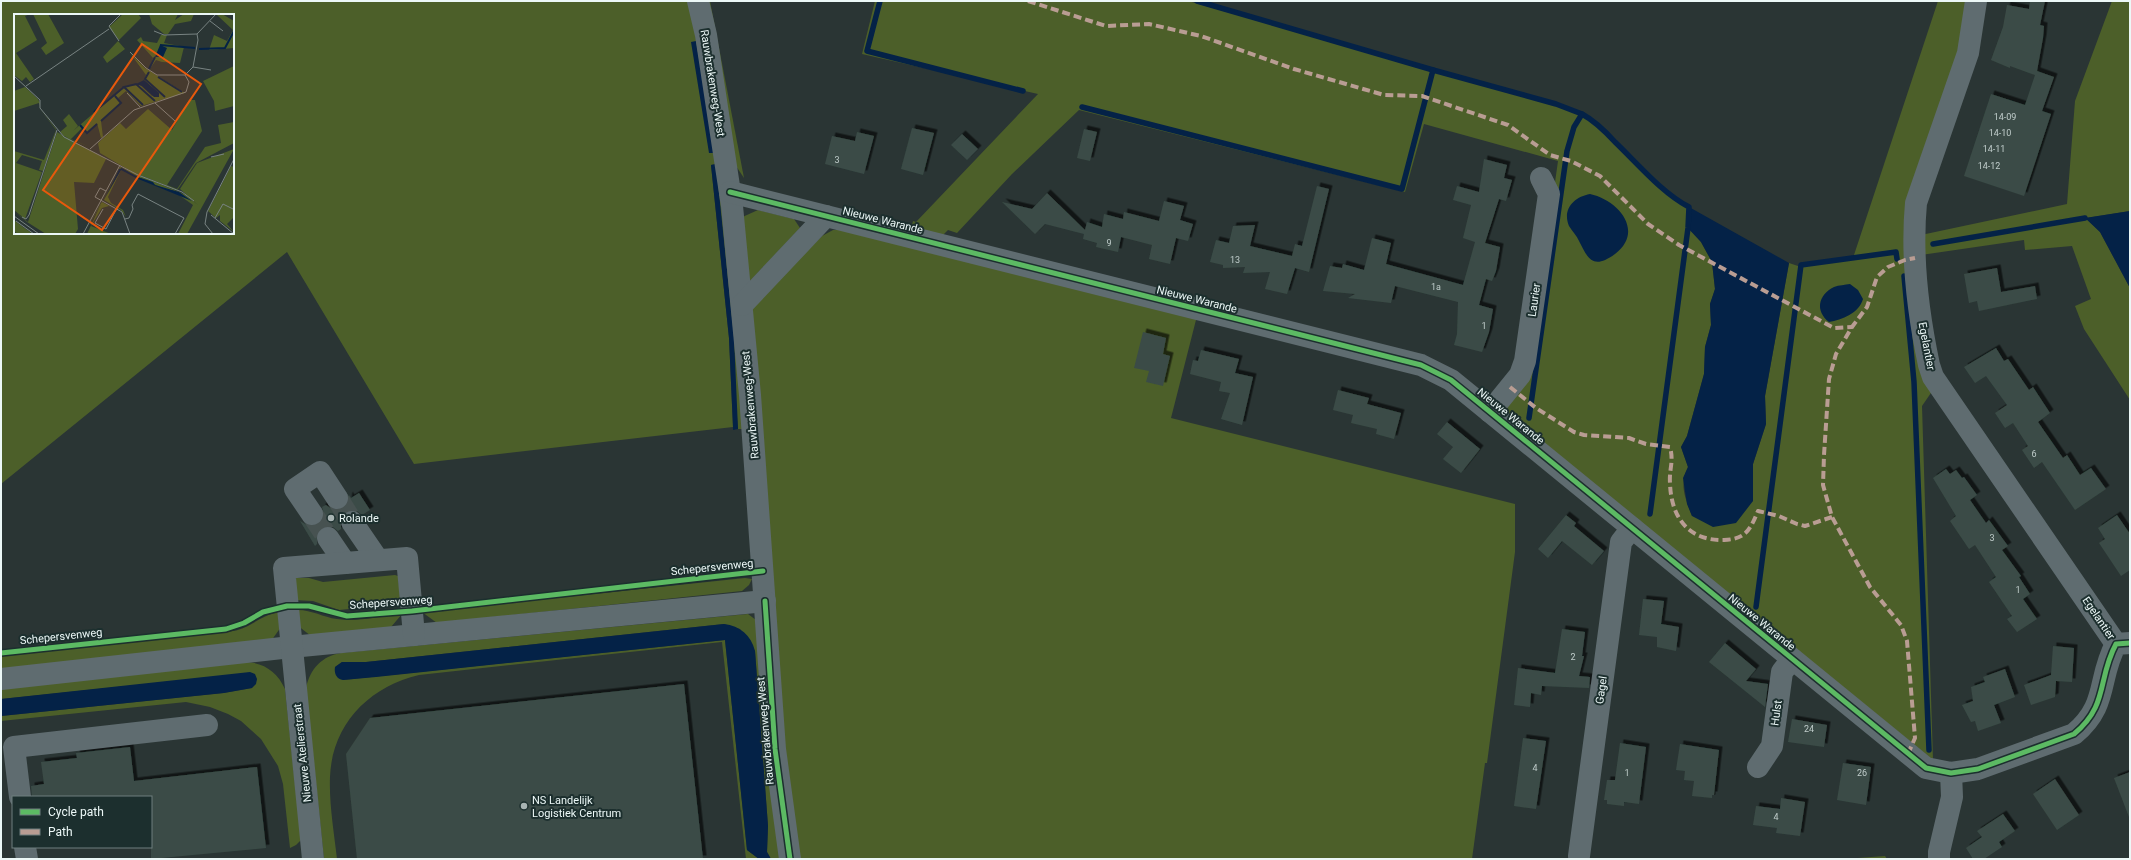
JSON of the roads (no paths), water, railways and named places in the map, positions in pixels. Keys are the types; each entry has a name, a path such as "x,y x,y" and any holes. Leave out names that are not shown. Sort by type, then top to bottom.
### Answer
{"street":[{"name":"Rauwbrakenweg-West","path":"698,1 706,35 730,192 750,395 775,748 790,859"},
{"name":"Egelantier","path":"1976,1 1968,54 1916,203 1913,229 1916,278 1929,365 1933,377 2123,643"},
{"name":"Laurier","path":"1490,412 1520,375 1525,361 1549,194 1541,178"},
{"name":"Nieuwe Warande","path":"730,192 1421,365 1451,380 1926,768 1951,773 1978,769 2074,734 2087,723 2095,710 2100,698 2108,659 2123,643"},
{"name":"Nieuwe Warande","path":"742,305 826,216"},
{"path":"312,514 295,489 320,472 337,498"},
{"path":"352,522 378,560"},
{"name":"Gagel","path":"1579,856 1621,542 1632,528"},
{"path":"328,538 344,563 407,558 414,635"},
{"name":"Nieuwe Atelierstraat","path":"314,859 284,568 344,563"},
{"path":"1,679 292,647 765,600"},
{"name":"Hulst","path":"1758,767 1772,746 1782,672 1792,659"},
{"path":"20,796 14,747 207,725"},
{"path":"1939,859 1939,852 1952,797 1951,773"},
{"path":"25,848 27,859"}],"water":[{"path":"696,41 715,153 709,153 691,42"},
{"path":"716,164 734,337 738,429 733,430 729,338 711,165"},
{"path":"1590,194 1600,197 1610,203 1618,210 1628,226 1628,236 1624,245 1608,259 1596,262 1585,253 1567,220 1568,209 1574,201"},
{"path":"1689,207 1789,263 1765,396 1766,424 1753,464 1753,501 1736,523 1713,527 1692,516 1687,504 1683,478 1688,467 1681,447 1687,436 1704,374 1705,347 1711,325 1710,304 1715,289 1712,262 1701,242 1688,228"},
{"path":"2130,211 2130,288 2100,232 2085,218"},
{"path":"1850,284 1858,290 1863,299 1861,304 1849,315 1839,320 1829,322 1825,318 1820,308 1820,303 1824,294 1834,287"},
{"path":"724,624 740,629 744,632 751,640 755,651 768,826 767,852 771,859 759,859 747,850 725,640 343,680 337,677 335,671 335,667 342,662 366,662"},
{"path":"250,672 255,674 257,679 256,684 252,688 224,693 1,716 1,699"}],"waterway":[{"path":"880,1 867,51 1023,91"},
{"path":"1197,1 1433,70 1556,104 1582,114"},
{"path":"1082,107 1402,189 1433,70"},
{"path":"1529,418 1567,151 1574,127 1582,114 1604,130 1669,194 1689,207 1688,228 1650,514"},
{"path":"1933,244 2085,218"},
{"path":"1756,607 1801,265 1896,252 1897,259"},
{"path":"1904,276 1914,382 1929,750"}],"tunnel":[{"path":"337,498 352,522"},
{"path":"312,514 328,538"}],"place":[{"name":"Rolande","path":"331,518"},
{"name":"NS Landelijk Logistiek Centrum","path":"524,806"}]}
